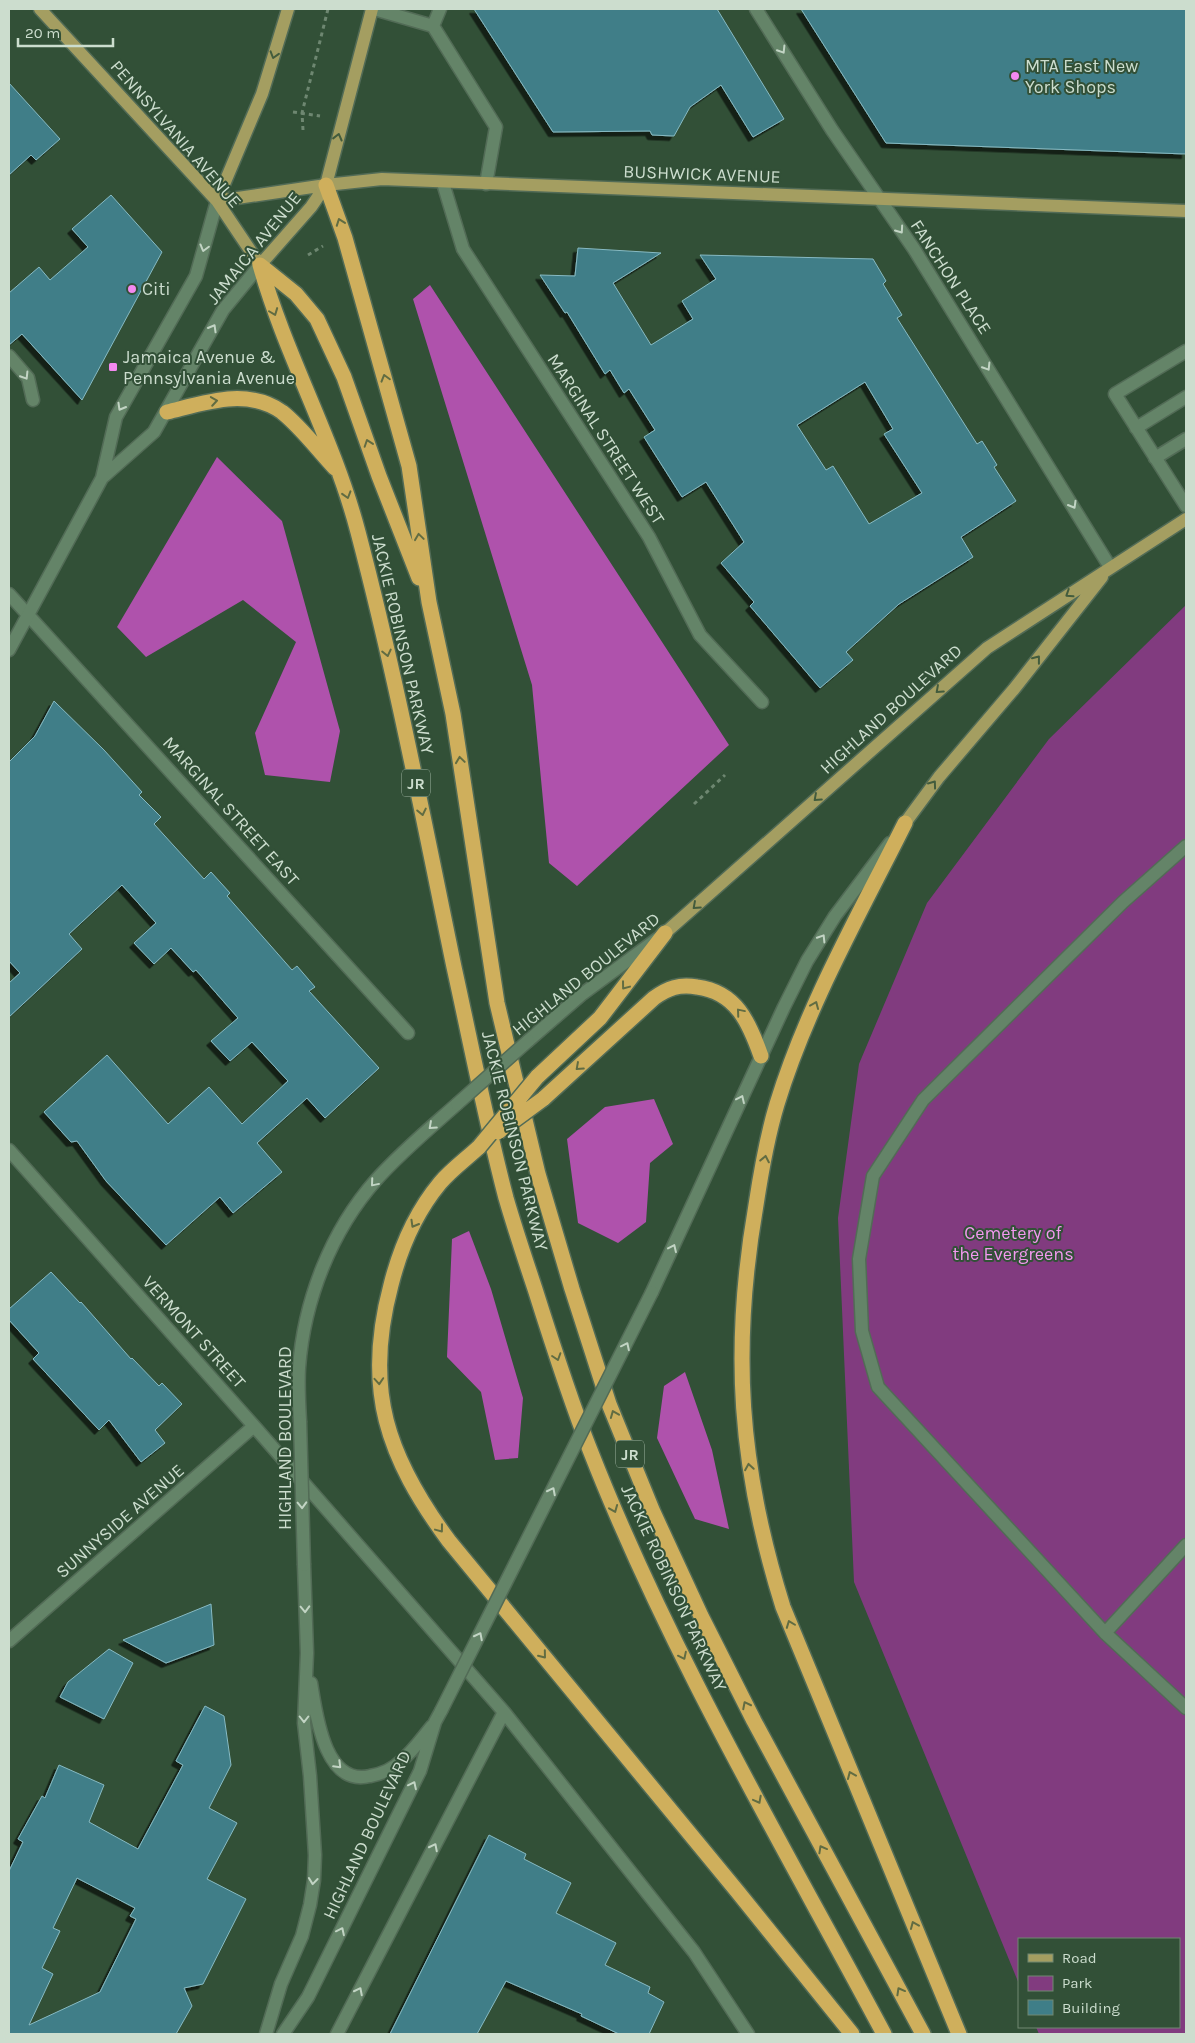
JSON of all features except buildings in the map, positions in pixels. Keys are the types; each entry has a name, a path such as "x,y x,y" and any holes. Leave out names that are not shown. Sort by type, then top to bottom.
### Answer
{"highway":[{"path":"326,184 345,238 409,466 429,602"},
{"path":"260,266 296,294 317,319 344,377 379,476 429,602"},
{"name":"JACKIE ROBINSON PARKWAY","path":"260,266 269,299 340,474 357,528 404,728 482,1100 507,1201 564,1379 622,1529 691,1674 884,2034"},
{"path":"167,412 206,402 232,399 264,403 282,413 340,474"},
{"name":"JACKIE ROBINSON PARKWAY","path":"429,602 453,714 497,1004 538,1174 609,1404 653,1512 701,1616 768,1747 923,2034"},
{"path":"905,823 831,970 800,1041 776,1105 758,1189 745,1276 742,1329 742,1398 747,1452 754,1497 783,1607 960,2034"},
{"path":"665,933 600,1018 537,1077 479,1146 440,1183 409,1233 397,1263 383,1318 379,1344 380,1393 389,1430 406,1474 419,1498 450,1541 852,2034"},
{"path":"479,1146 543,1099 614,1034 662,992 672,986 686,985 712,989 723,996 746,1018 761,1056"}],"main road":[{"name":"PENNSYLVANIA AVENUE","path":"40,9 217,201 260,266"},
{"name":"JAMAICA AVENUE","path":"217,201 262,94 288,9"},
{"name":"JAMAICA AVENUE","path":"260,266 311,207 326,184 373,9"},
{"name":"BUSHWICK AVENUE","path":"217,201 326,184 382,179 1186,211"},
{"name":"HIGHLAND BOULEVARD","path":"665,933 987,648 1186,519"},
{"name":"HIGHLAND BOULEVARD","path":"905,823 938,777 1014,689 1110,567"}],"street":[{"path":"373,9 433,26 496,127 486,184"},
{"path":"433,26 440,9"},
{"name":"FANCHON PLACE","path":"756,9 832,130 914,249 1110,567"},
{"name":"MARGINAL STREET WEST","path":"443,182 463,249 648,537 700,635 762,702"},
{"name":"JAMAICA AVENUE","path":"9,650 102,478 116,417 196,276 217,201"},
{"name":"JAMAICA AVENUE","path":"102,478 154,432 223,310 260,266"},
{"path":"1186,351 1115,394 1186,506"},
{"path":"9,356 28,378 33,400"},
{"path":"1136,428 1186,397"},
{"path":"1155,458 1186,439"},
{"name":"MARGINAL STREET EAST","path":"9,594 408,1032"},
{"name":"HIGHLAND BOULEVARD","path":"283,2034 308,1997 416,1780 438,1717 652,1292 807,961 835,916 905,823"},
{"path":"1186,846 1123,902 923,1100 873,1176 859,1259 862,1331 878,1387 1105,1633 1186,1708"},
{"name":"HIGHLAND BOULEVARD","path":"266,2034 281,1984 302,1936 310,1906 314,1880 315,1855 310,1776 304,1723 307,1653 299,1369 303,1338 320,1274 330,1249 345,1222 375,1181 408,1148 581,995 665,933"},
{"name":"VERMONT STREET","path":"9,1150 504,1712"},
{"name":"SUNNYSIDE AVENUE","path":"9,1641 254,1426"},
{"path":"1105,1633 1186,1545"},
{"path":"307,1653 317,1719 325,1746 337,1765 354,1776 365,1778 389,1769 401,1762 438,1717"},
{"path":"337,2034 504,1712 694,1952 747,2033"}],"path":[{"path":"303,130 302,113 328,9"},
{"path":"293,112 321,116"},
{"path":"314,242 315,250"},
{"path":"308,255 331,243"},
{"path":"694,804 725,776"}],"green space":[{"name":"Cemetery of the Evergreens","path":"1186,605 1186,2034 1039,2034 1036,2028 1180,2028 1180,1938 1018,1938 1018,1982 854,1582 838,1218 859,1064 927,903 1049,739"}],"shaded area":[{"path":"430,285 729,745 577,886 549,863 532,685 413,299"},
{"path":"217,457 282,521 340,731 330,782 265,775 255,733 296,642 243,600 146,657 117,627"},
{"path":"654,1099 673,1144 650,1163 646,1222 618,1243 578,1223 567,1139 605,1107"},
{"path":"469,1231 491,1289 523,1398 518,1458 495,1460 481,1392 447,1357 452,1239"},
{"path":"685,1372 712,1450 729,1529 695,1519 657,1438 664,1386"}],"place":[{"name":"MTA East New York Shops","path":"1015,76"},
{"name":"Citi","path":"132,289"},
{"name":"Jamaica Avenue & Pennsylvania Avenue","path":"113,367"}]}
